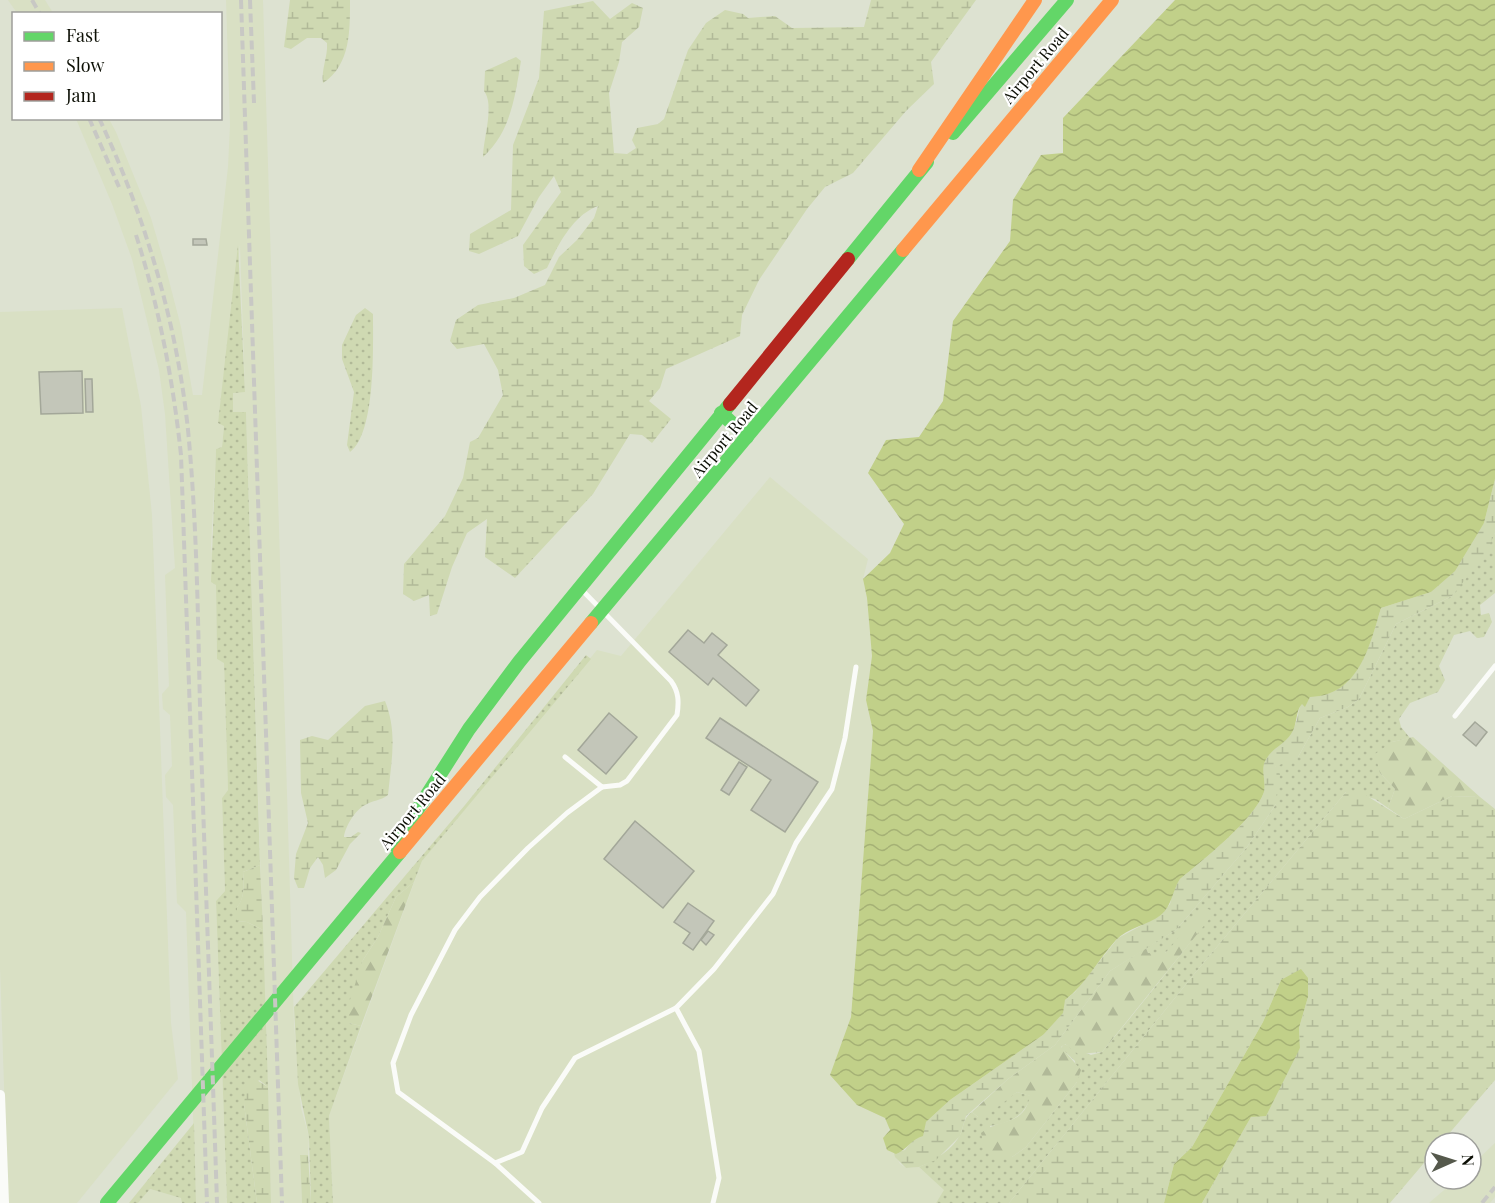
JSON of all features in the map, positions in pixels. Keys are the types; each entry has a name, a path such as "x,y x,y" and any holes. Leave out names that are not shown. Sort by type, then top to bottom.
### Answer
{"main road":[{"path":"919,170 1035,0"},
{"name":"Airport Road","path":"361,898 469,729 579,588 919,170 997,84 1067,0"},
{"name":"Airport Road","path":"107,1203 1112,0"},
{"path":"721,413 747,436"}],"street":[{"path":"0,1095 4,1203"}],"lane":[{"path":"566,757 602,787 611,788 627,781 677,715 678,704 675,687 671,681 579,588"},
{"path":"1455,716 1495,666"},
{"path":"495,1163 522,1152 542,1108 575,1058 676,1008 714,969 773,894 796,843 832,789 845,738 856,668"},
{"path":"539,1203 495,1163 398,1092 393,1062 411,1015 456,930 480,897 567,813 602,787"},
{"path":"676,1008 699,1051 718,1178 713,1203"}],"shaded area":[{"path":"8,0 45,0 52,12 16,12"},
{"path":"226,0 263,0 294,1024 301,1108 309,1137 308,1155 300,1155 302,1203 271,1203 246,412 233,412 232,392 245,392 240,245 218,423 224,425 222,447 216,449 211,546 216,585 217,659 224,662 228,790 222,798 225,891 216,901 227,1203 196,1203 186,912 177,903 173,805 166,797 165,775 172,766 170,715 163,709 162,694 169,686 165,575 175,568 165,414 159,370 132,259 112,204 76,120 110,120 116,132 151,218 166,269 181,327 193,395 202,395 228,167 230,125"},
{"path":"122,308 141,406 152,515 171,1023 178,1079 77,1203 8,1203 0,967 0,312"},
{"path":"770,477 868,559 863,579 872,656 866,700 873,731 851,1017 830,1075 874,1112 885,1118 889,1125 887,1150 894,1153 900,1164 906,1168 919,1167 945,1190 936,1203 333,1203 329,1116 422,861 597,650 621,656"},
{"path":"1495,1143 1495,1197 1490,1203 1429,1203 1443,1191 1483,1191 1483,1154"},
{"path":"150,1189 182,1198 182,1203 138,1203"}],"green space":[{"path":"290,0 350,0 349,34 344,56 339,67 323,83 327,43 321,38 307,38 291,49 284,47"},
{"path":"871,0 976,0 931,62 934,84 906,111 853,173 825,187 807,209 759,280 742,315 740,336 666,369 660,388 649,401 671,419 652,443 642,435 630,434 593,494 515,578 485,557 487,519 467,533 452,567 437,614 430,616 429,595 414,601 403,594 404,564 445,516 463,478 470,442 478,438 503,395 498,370 484,344 457,349 450,341 456,320 478,305 514,298 545,285 559,257 577,240 594,218 598,206 581,216 561,241 547,268 534,274 524,266 523,245 561,192 554,176 539,197 518,236 479,254 469,251 470,234 511,210 513,145 539,78 544,11 593,1 610,19 632,3 643,8 639,27 622,42 619,62 609,93 614,153 627,154 636,148 632,140 637,128 658,124 664,119 688,50 706,23 725,10 743,14 748,18 775,16 792,28 864,27"},
{"path":"516,57 521,61 510,113 500,136 483,157 489,113 484,91 485,71"},
{"path":"238,245 245,392 233,393 233,412 246,412 260,865 243,872 243,891 237,907 237,921 247,922 263,930 268,1087 259,1080 244,1104 257,1203 227,1203 216,901 225,891 222,798 228,790 224,663 217,659 216,585 211,582 216,449 222,447 224,426 218,423"},
{"path":"365,308 373,314 369,408 365,427 350,452 347,445 354,392 342,359 342,345 356,315"},
{"path":"1495,479 1495,533 1485,555 1452,596 1396,624 1359,699 1348,707 1320,718 1298,757 1275,767 1280,774 1276,804 1247,847 1176,930 1110,971 1055,1045 1008,1079 966,1116 960,1136 936,1160 919,1167 906,1168 894,1153 905,1150 926,1122 950,1100 1043,1035 1065,1000 1075,992 1118,938 1161,915 1170,904 1173,890 1180,879 1239,827 1259,803 1265,786 1264,764 1266,759 1292,730 1302,703 1305,706 1310,697 1340,688 1351,678 1366,652 1381,608 1431,592 1484,523"},
{"path":"1495,533 1495,593 1480,605 1481,615 1489,613 1492,622 1484,637 1477,638 1470,631 1454,635 1439,666 1445,680 1438,692 1410,703 1399,719 1401,727 1410,738 1392,742 1380,773 1395,789 1388,808 1375,799 1346,792 1200,967 1009,1203 936,1203 944,1190 919,1167 937,1158 954,1144 969,1114 972,1112 978,1117 1017,1092 1031,1096 1024,1109 1010,1121 990,1126 997,1157 1012,1157 1026,1147 1077,1082 1075,1061 1061,1048 1064,1044 1091,1055 1102,1052 1192,940 1182,933 1178,942 1165,953 1148,953 1146,948 1176,930 1247,847 1276,804 1275,767 1279,763 1298,757 1320,718 1348,707 1359,699 1396,624 1452,596"},
{"path":"586,655 591,659 422,861 414,882 396,897 378,937 363,960 349,1023 361,1026 329,1116 333,1203 311,1203 309,1137 298,1084 294,1007 465,805"},
{"path":"385,701 392,736 388,795 361,807 351,819 344,837 361,833 350,844 336,870 325,878 323,865 318,857 310,868 304,888 298,888 294,878 296,854 308,823 301,793 300,740 312,736 328,740 365,706"},
{"path":"1413,737 1480,797 1452,796 1404,819 1388,808 1395,789 1380,773 1375,754 1392,742"},
{"path":"1359,791 1404,819 1452,796 1480,797 1495,809 1495,1080 1451,1131 1423,1131 1423,1164 1390,1203 1202,1203 1251,1117 1300,1048 1299,1028 1308,997 1281,980 1263,1022 1192,1147 1174,1164 1164,1203 1009,1203 1200,967 1346,792"},
{"path":"260,865 263,930 247,922 237,921 237,907 243,890 243,872"},
{"path":"414,882 361,1026 349,1023 346,1012 363,960 378,937 396,897"},
{"path":"1208,909 1215,912 1102,1052 1078,1054 1065,1044 1061,1047 1081,1070 1077,1082 1026,1147 1012,1157 997,1158 984,1145 981,1133 988,1128 1016,1118 1027,1106 1030,1096 1017,1092 985,1117 978,1117 972,1112 1008,1079 1055,1045 1110,971 1146,948 1148,953 1165,953 1195,917"},
{"path":"255,1079 268,1087 271,1203 257,1203 244,1104 247,1083"},
{"path":"194,1123 196,1203 182,1203 181,1198 150,1189 138,1203 129,1203"},
{"path":"300,1155 308,1155 311,1203 302,1203"}],"water":[{"path":"1175,0 1495,0 1495,479 1484,523 1455,571 1431,592 1381,608 1367,652 1360,666 1340,688 1327,694 1310,697 1305,707 1302,704 1291,734 1266,759 1263,771 1264,792 1259,803 1227,839 1180,879 1165,911 1116,940 1086,979 1065,1000 1063,1013 1043,1035 950,1100 926,1122 923,1136 915,1139 904,1150 896,1154 887,1150 883,1138 890,1130 885,1118 857,1105 830,1075 851,1017 873,731 866,700 872,656 863,579 890,553 904,524 868,473 886,440 919,437 943,401 953,321 1010,241 1013,200 1041,155 1063,153 1063,118"},
{"path":"1301,969 1308,978 1308,997 1299,1028 1300,1048 1266,1116 1251,1117 1202,1203 1164,1203 1174,1164 1192,1147 1263,1022 1281,980"}],"building":[{"path":"193,239 206,239 207,245 193,245"},
{"path":"82,371 83,413 41,414 39,372"},
{"path":"85,379 92,379 93,412 86,412"},
{"path":"688,630 704,643 712,633 727,645 718,655 759,690 746,706 713,678 708,685 669,652"},
{"path":"609,713 637,737 606,774 578,750"},
{"path":"720,718 818,782 785,832 751,810 771,780 706,738"},
{"path":"1475,722 1487,732 1476,746 1463,735"},
{"path":"739,762 747,767 729,795 721,790"},
{"path":"635,821 694,871 663,908 604,859"},
{"path":"688,903 714,921 693,950 683,943 690,933 674,922"},
{"path":"708,931 714,935 706,945 701,940"}],"railway":[{"path":"32,0 39,12"},
{"path":"241,0 282,1203"},
{"path":"250,0 254,103"},
{"path":"90,120 119,187"},
{"path":"100,120 131,193 157,271 176,350 188,430 196,548 217,1203"},
{"path":"136,235 152,289 164,344 181,455 207,1203"},
{"path":"1482,1203 1495,1187"}],"traffic: fast":[{"path":"953,133 1067,0"},
{"path":"848,259 927,162"},
{"path":"591,623 903,250"},
{"path":"395,845 469,729 519,662 730,404"},
{"path":"721,413 747,437"},
{"path":"107,1203 400,852"}],"traffic: slow":[{"path":"919,170 1035,0"},
{"path":"903,250 1112,0"},
{"path":"400,852 591,623"}],"traffic: jam":[{"path":"730,404 848,259"}]}
